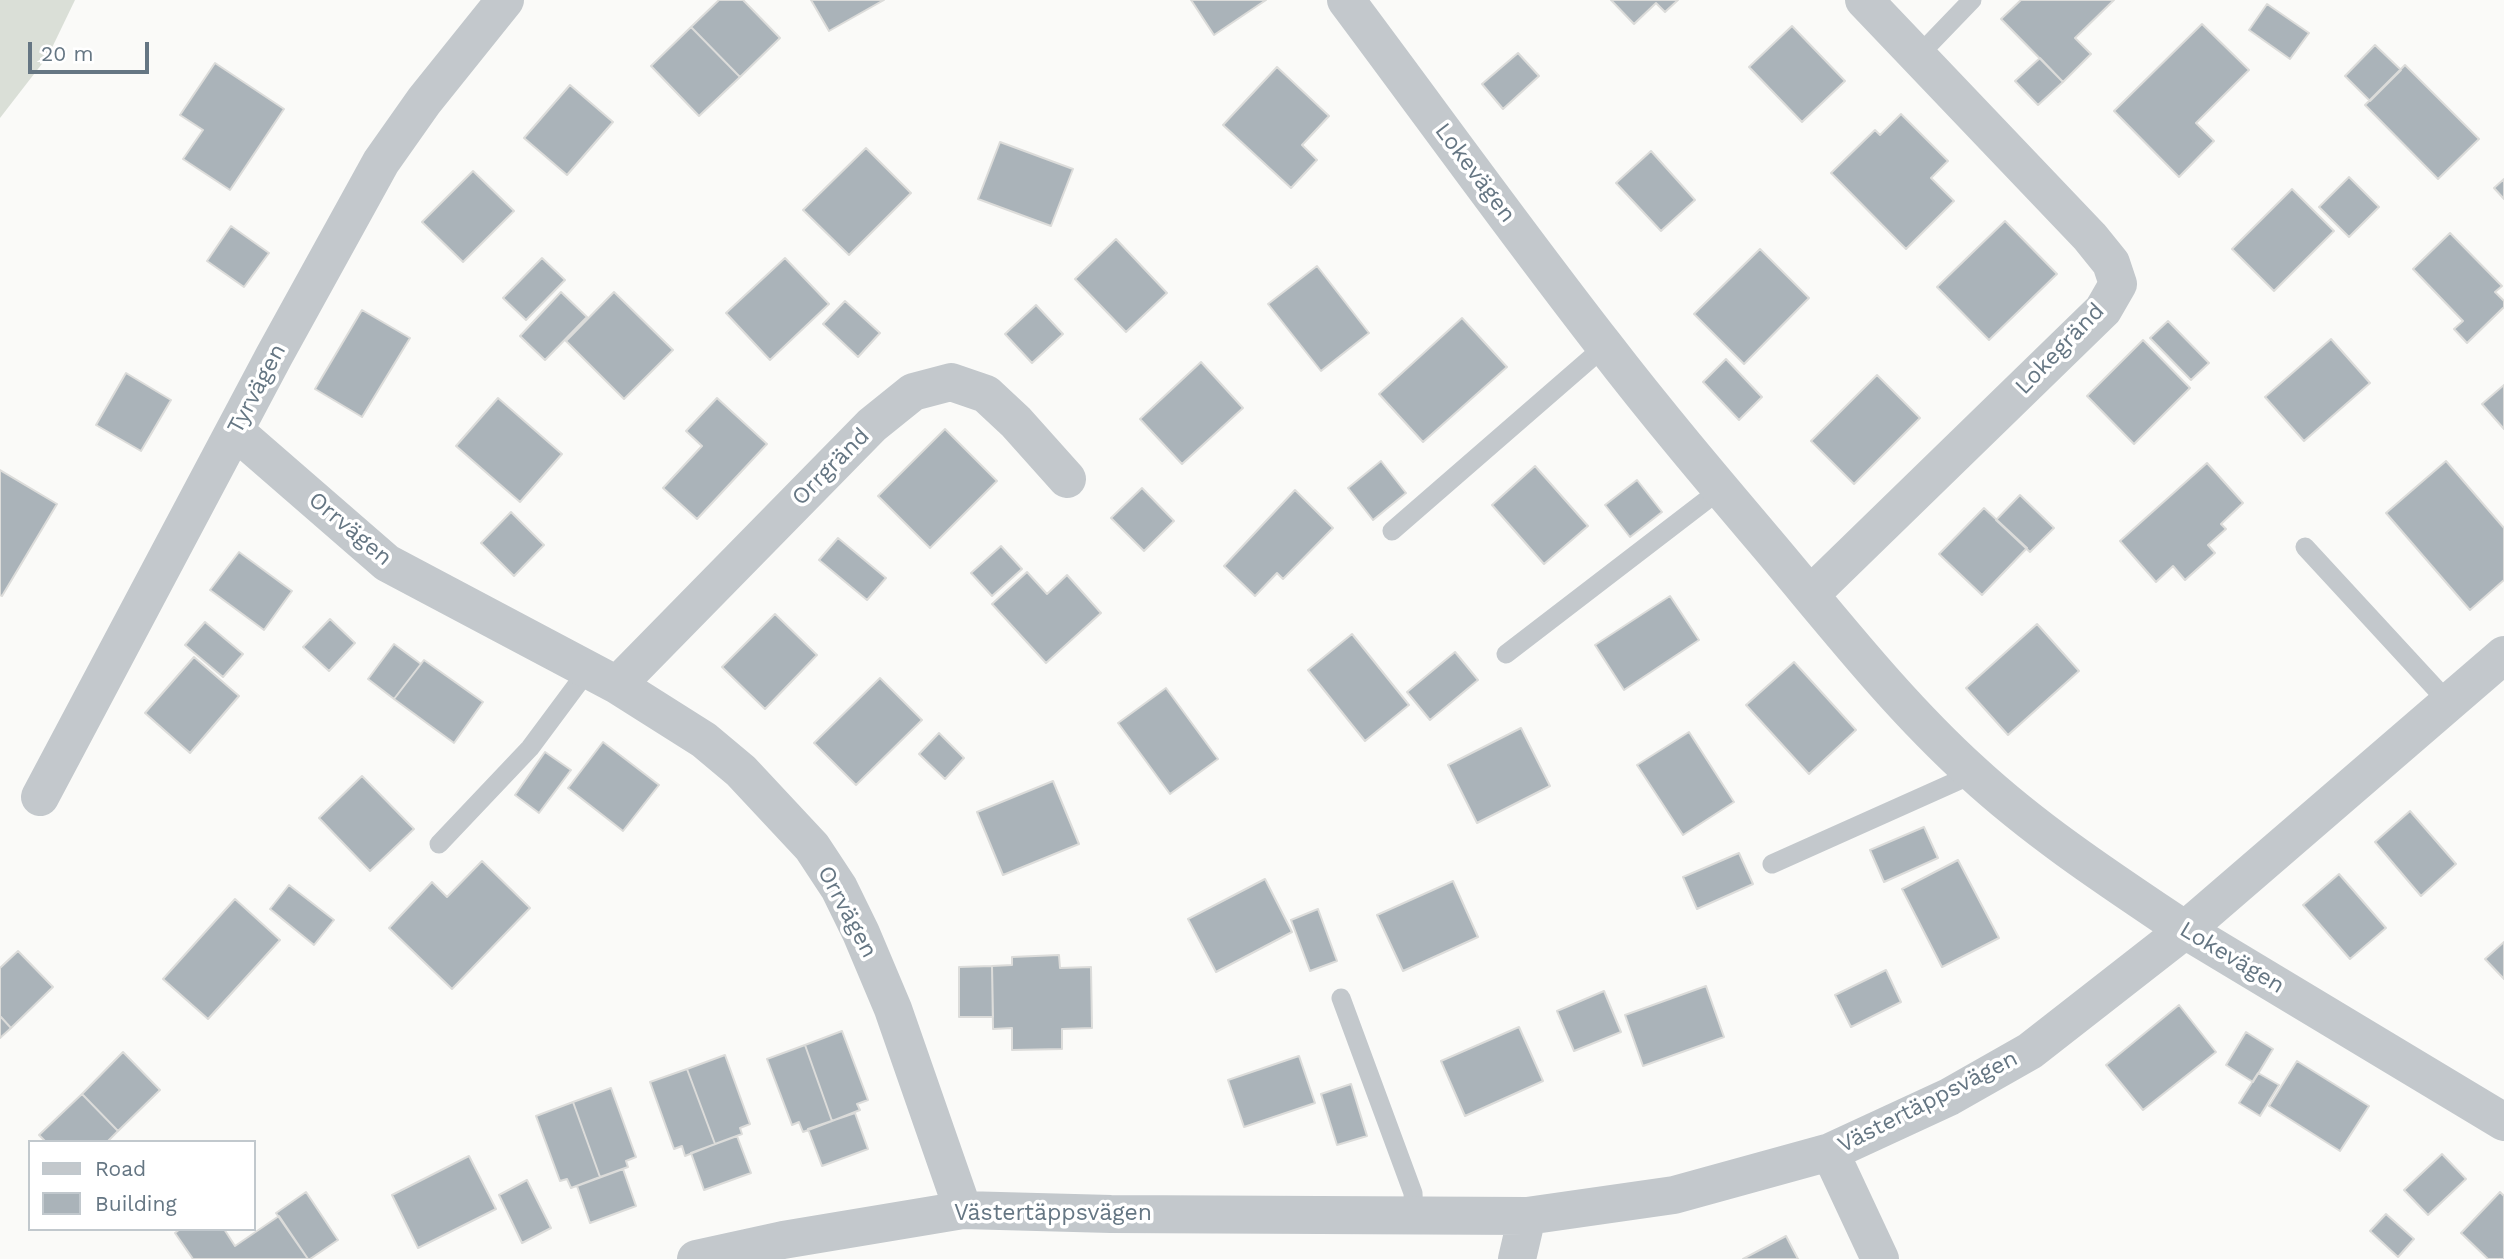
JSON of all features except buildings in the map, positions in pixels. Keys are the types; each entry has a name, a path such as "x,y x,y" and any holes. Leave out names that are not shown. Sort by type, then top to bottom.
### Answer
{"street":[{"name":"Tyrvägen","path":"40,797 314,280 381,162 424,100 505,0"},
{"name":"Lokevägen","path":"1346,0 1605,346 1721,489 1903,704 1973,774 2071,852 2185,930 2504,1122"},
{"name":"Lokegränd","path":"1810,595 2103,310 2118,284 2111,263 2090,237 1864,0"},
{"name":"Orrgränd","path":"602,678 872,425 914,392 951,382 986,394 1016,422 1067,479"},
{"name":"Orrvägen","path":"235,431 387,563 602,678 704,740 741,771 812,847 839,888 862,933 893,1009 962,1210"},
{"name":"Västertäppsvägen","path":"696,1259 783,1240 962,1210 1111,1214 1527,1216 1674,1195 1830,1152 1949,1097 2030,1051 2185,930 2504,655"},
{"path":"1830,1152 1880,1259"},
{"path":"1517,1259 1527,1216"}],"lane":[{"path":"1918,56 1972,0"},
{"path":"1392,531 1605,346"},
{"path":"1506,654 1721,489"},
{"path":"2305,547 2449,703"},
{"path":"439,844 530,748 602,678"},
{"path":"1772,864 1973,774"},
{"path":"1341,998 1413,1194 1414,1214"}],"shaded area":[{"path":"0,0 75,0 48,56 0,118"}]}
